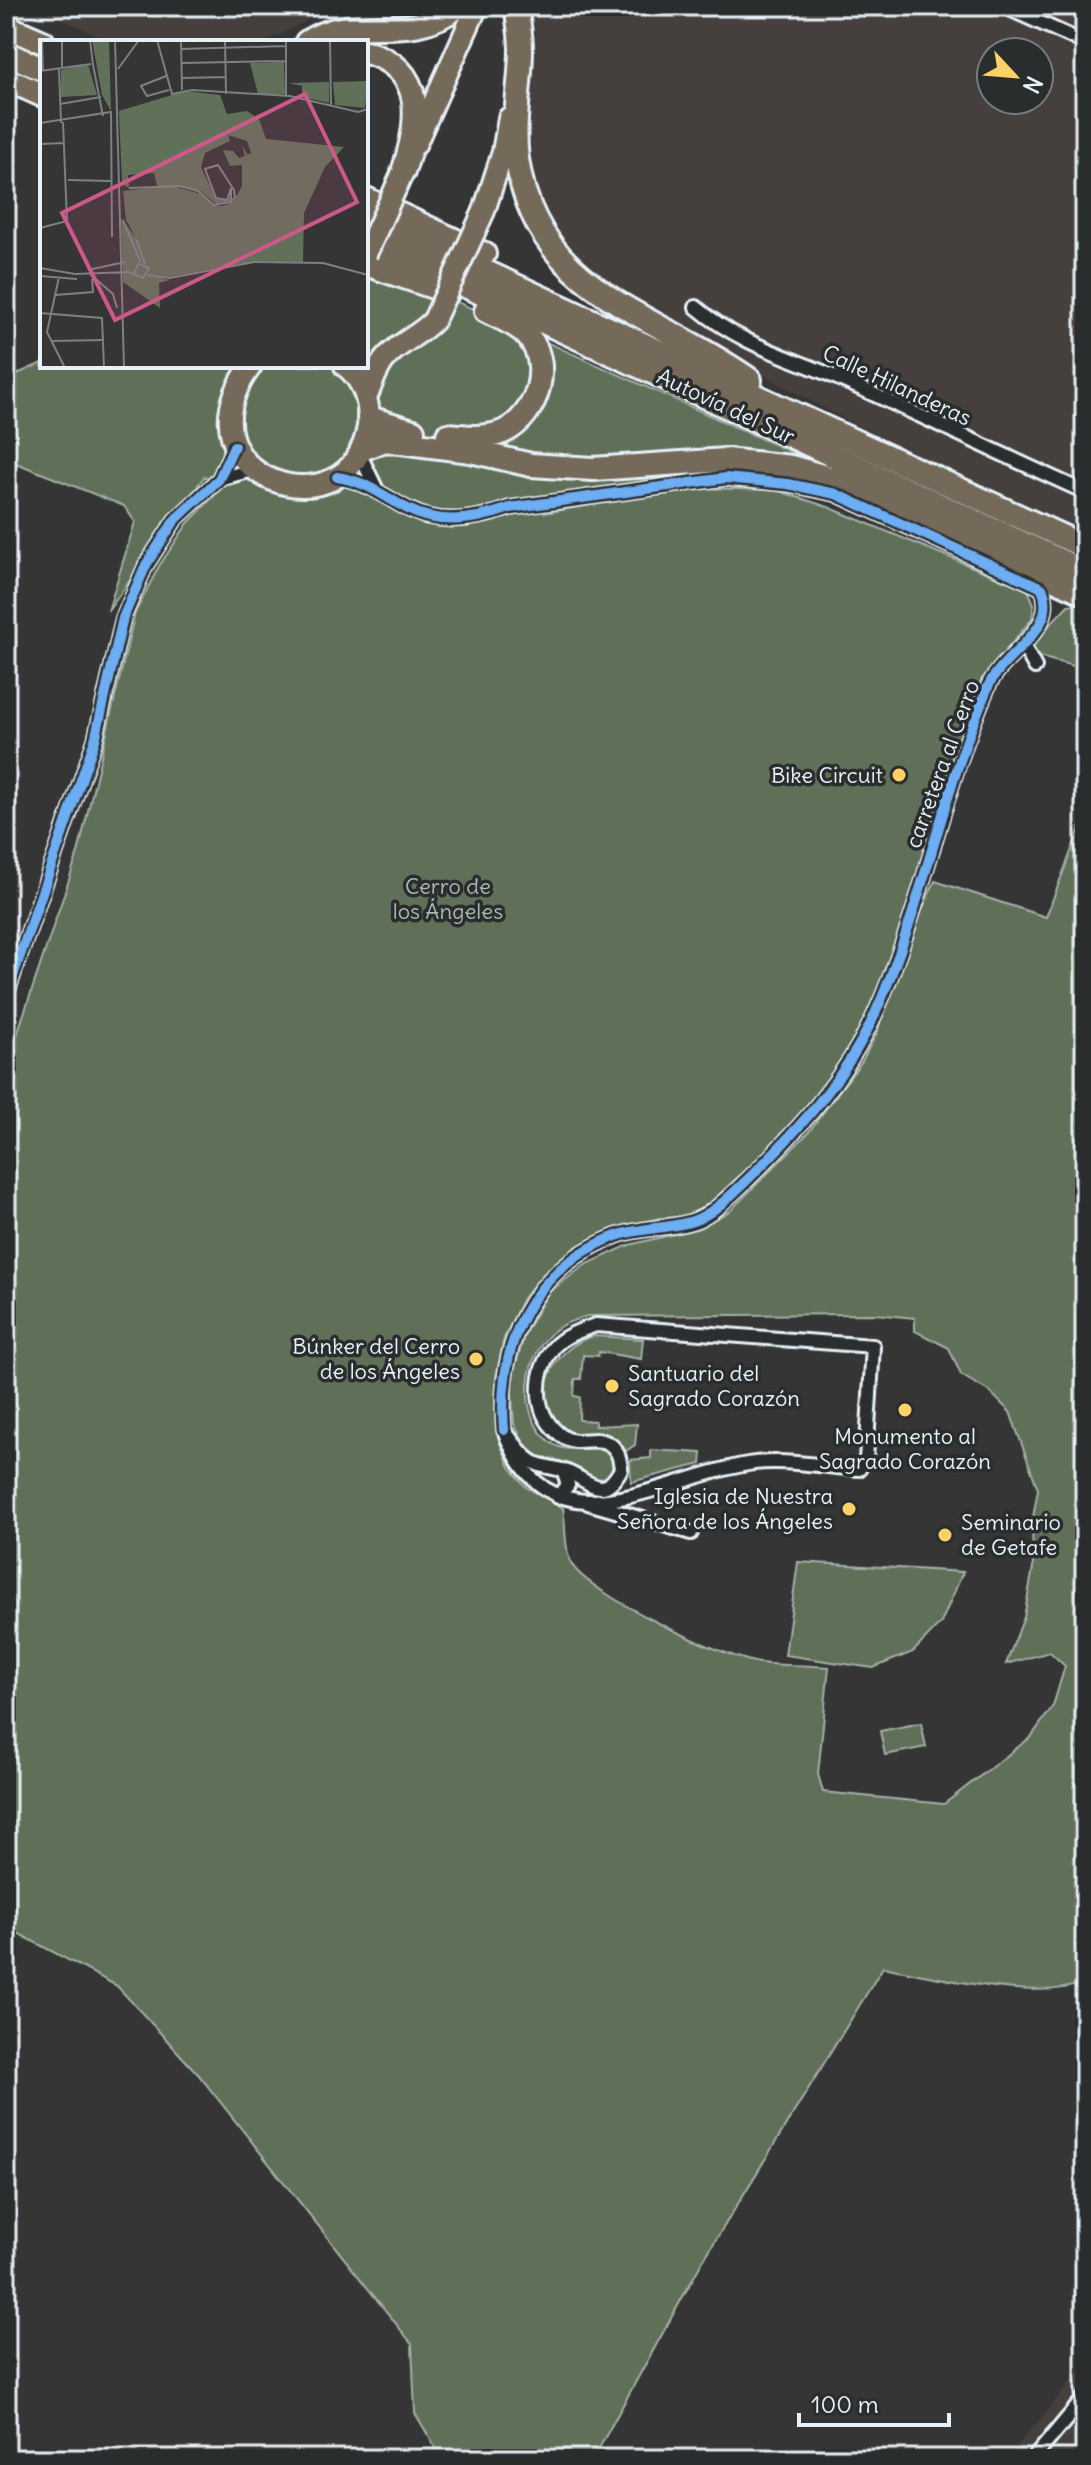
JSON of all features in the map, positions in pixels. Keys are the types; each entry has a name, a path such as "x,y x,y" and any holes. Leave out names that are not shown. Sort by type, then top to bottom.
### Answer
{"highway":[{"path":"312,40 348,27 401,29 430,23 458,6"},
{"path":"368,250 477,6"},
{"path":"361,452 367,408 377,371 390,352 423,332 434,320 484,211 503,152 509,120 516,6"},
{"path":"516,6 521,47 516,156 522,185 545,239 562,262 583,281 722,359 750,380"},
{"path":"6,53 40,68"},
{"path":"368,53 390,61 411,87 416,134 403,172"},
{"path":"6,79 40,94"},
{"path":"368,200 909,455 946,484"},
{"name":"Autovía del Sur","path":"368,218 1085,547"},
{"name":"Autovía del Sur","path":"368,241 1085,572"},
{"path":"346,368 367,408 401,430 474,437 503,432 527,413 537,397 539,364 525,333 454,294 368,265"},
{"path":"250,368 230,400 228,424 234,446 252,470 290,487 318,486 337,477 361,452 385,440 471,451 531,465 593,469 726,460 791,467 847,483 1085,593"}],"street":[{"path":"1003,6 1085,43"},
{"name":"Calle Hilanderas","path":"696,307 724,331 843,380 1085,492"},
{"path":"6,996 95,740 123,618 146,565 175,520 219,479 234,446"},
{"path":"361,452 376,488"},
{"path":"219,479 252,470"},
{"path":"337,477 357,480 376,488"},
{"name":"carretera al Cerro","path":"376,488 428,517 482,518 510,508 726,478 788,484 836,494 1042,588 1047,600 1045,617 989,684 883,994 842,1071 804,1124 723,1203 694,1221 615,1236 575,1259 548,1281 531,1300 514,1332 505,1371 504,1430"},
{"path":"1023,645 1035,667"},
{"path":"504,1430 522,1453 537,1464 563,1470 585,1483 604,1487 615,1481 621,1469 615,1449 596,1439 583,1443 571,1441 555,1431 537,1399 540,1375 554,1347 574,1333 596,1325 873,1346 866,1460 859,1469 751,1463 625,1496 585,1502"},
{"path":"504,1430 514,1456 532,1481 558,1497 691,1533"},
{"path":"558,1497 568,1485 563,1470"},
{"path":"585,1483 585,1502"},
{"path":"1033,2459 1085,2397"}],"shaded area":[{"path":"34,6 335,6 269,40 108,40"},
{"path":"528,6 1085,6 1085,530 988,489 858,426 690,336 602,284 566,254 533,204 525,156 523,100"},
{"path":"1085,2364 1085,2459 1007,2459"}],"green space":[{"name":"Cerro de los Ángeles","path":"368,262 811,461 626,486 544,513 695,488 776,490 828,507 1028,590 1034,604 1032,619 981,680 883,994 846,1057 800,1120 713,1200 690,1217 659,1218 613,1230 574,1250 542,1275 523,1298 504,1338 496,1376 499,1441 510,1467 526,1487 563,1508 569,1558 582,1576 658,1623 742,1659 777,1665 829,1667 818,1774 823,1792 944,1804 1031,1737 1053,1706 1065,1666 1050,1652 1006,1664 1024,1617 1033,1568 1032,1523 1038,1489 1010,1412 990,1392 961,1375 949,1348 915,1331 915,1318 875,1314 587,1316 561,1326 537,1352 531,1367 528,1400 539,1430 550,1442 564,1448 609,1451 614,1462 612,1474 596,1481 560,1461 537,1456 525,1445 514,1424 511,1381 525,1333 548,1293 585,1265 629,1245 700,1228 731,1210 807,1134 862,1061 878,1031 889,983 935,881 1046,917 1085,815 1085,1981 1044,1990 1016,1989 883,1967 701,2264 593,2459 442,2459 415,2413 412,2344 198,2074 117,1986 6,1927 6,1067 78,853 135,613 159,566 188,523 225,485 233,484 204,477 108,611 135,522 124,506 6,459 6,379 40,364 40,368 368,368"},
{"path":"1085,603 1085,669 1035,656 1027,649 1068,605"},
{"path":"593,1336 643,1339 641,1359 599,1352 598,1356 583,1355 581,1379 575,1379 574,1396 580,1397 579,1420 595,1421 595,1426 637,1424 635,1445 626,1451 609,1438 567,1431 550,1412 546,1385 551,1372 568,1349"},
{"path":"651,1450 702,1453 701,1464 631,1482 630,1460 651,1458"},
{"path":"798,1562 963,1572 941,1623 913,1652 873,1668 785,1655"},
{"path":"921,1723 926,1747 885,1755 880,1731"}],"cycle path":[{"path":"6,996 95,740 123,618 146,565 175,520 219,479 234,446"},
{"path":"337,477 363,484 418,513 450,519 726,478 788,484 836,494 1042,588 1045,603 1037,629 995,674 988,687 958,768 891,974 875,1014 849,1061 801,1124 715,1209 684,1224 616,1236 586,1250 541,1289 514,1339 503,1398 504,1430"}],"place":[{"name":"Bike Circuit","path":"899,775"},
{"name":"Búnker del Cerro de los Ángeles","path":"476,1359"},
{"name":"Santuario del Sagrado Corazón","path":"612,1386"},
{"name":"Monumento al Sagrado Corazón","path":"905,1410"},
{"name":"Iglesia de Nuestra Señora de los Ángeles","path":"849,1509"},
{"name":"Seminario de Getafe","path":"945,1535"}]}
